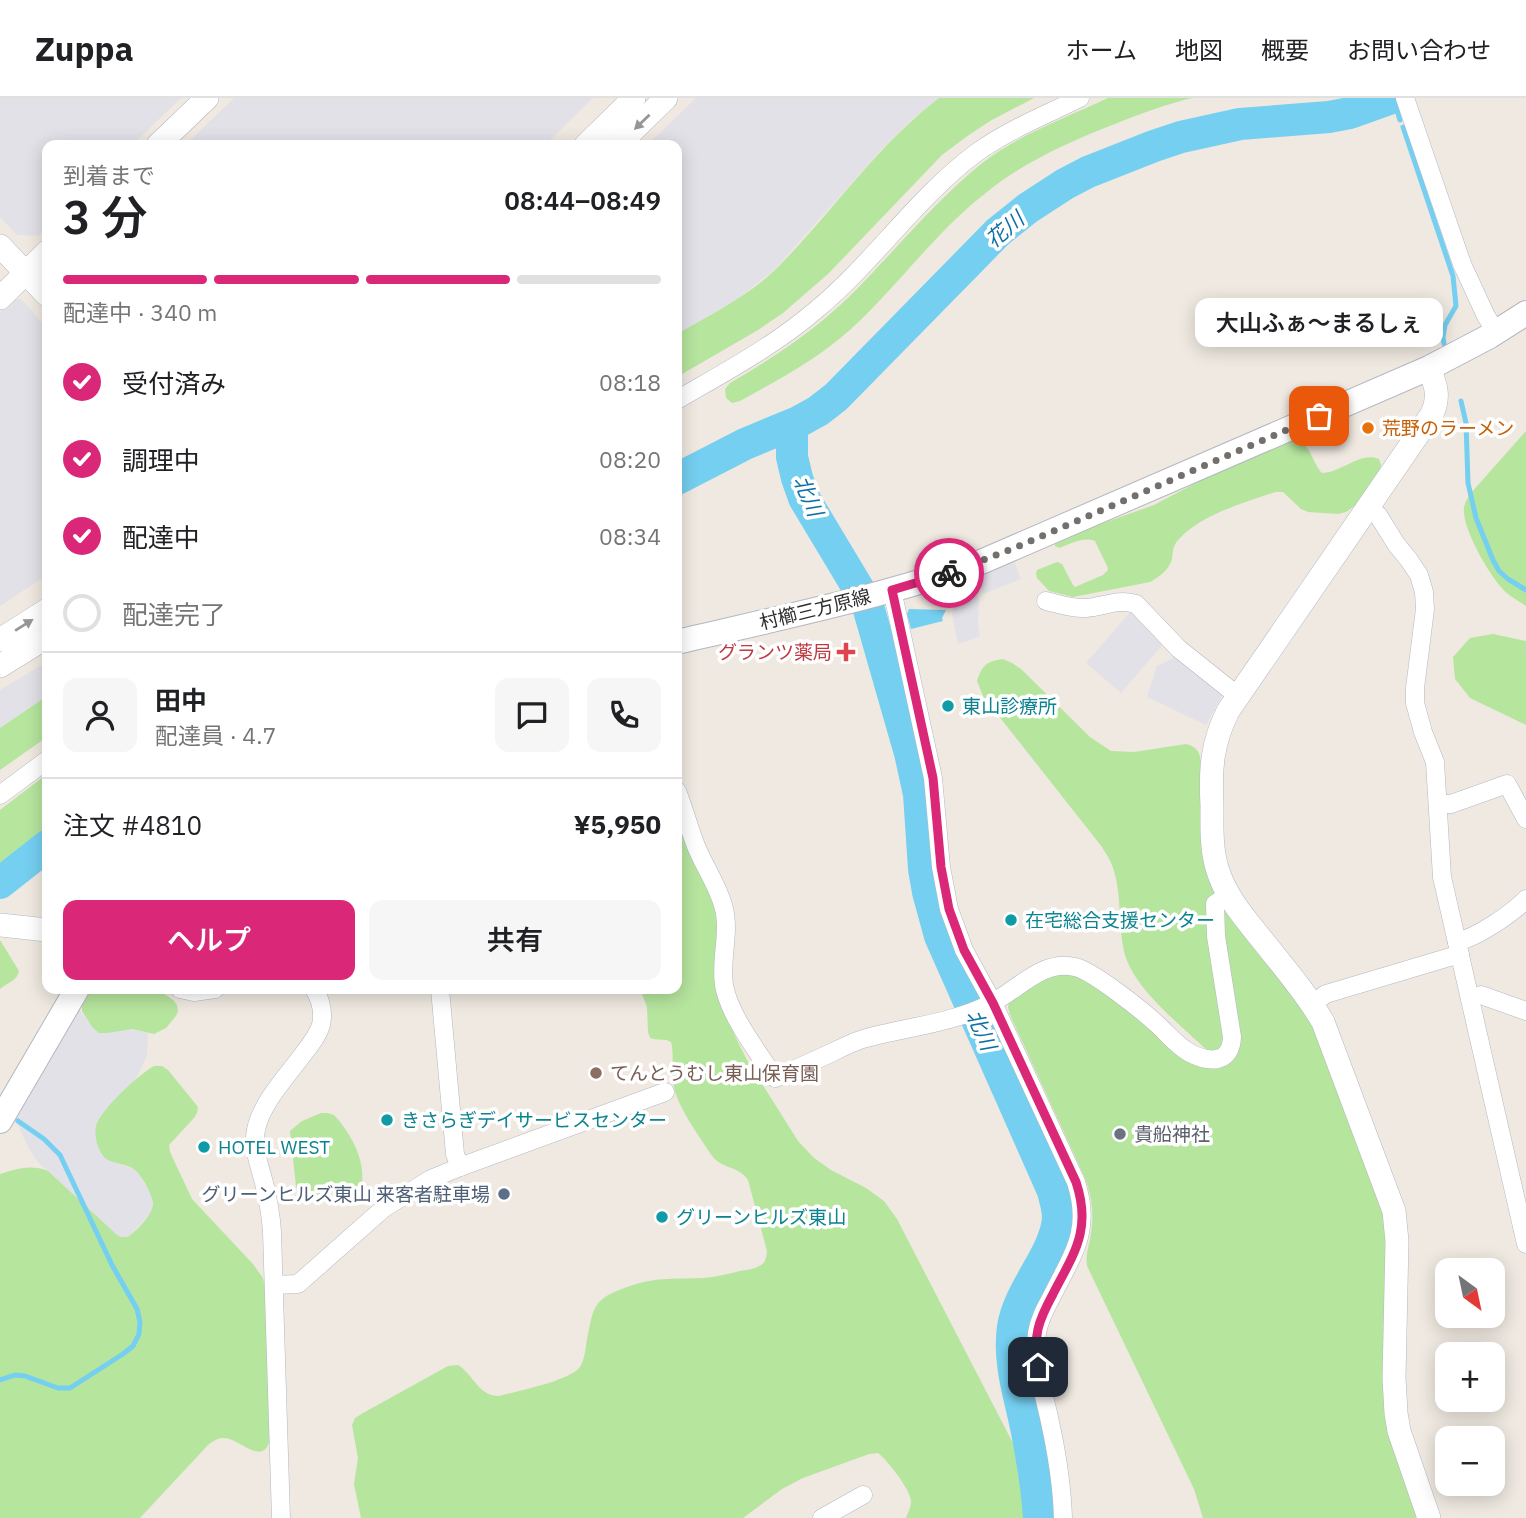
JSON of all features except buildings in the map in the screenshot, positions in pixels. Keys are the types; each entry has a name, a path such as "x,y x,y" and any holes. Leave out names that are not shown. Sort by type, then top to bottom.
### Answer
{"main road":[{"name":"村櫛三方原線","path":"682,641 886,592 1012,549 1429,368 1526,313"},
{"path":"0,1121 73,994"}],"street":[{"path":"163,140 207,98"},
{"path":"591,140 634,98"},
{"path":"623,140 666,98"},
{"path":"682,397 769,346 810,315 841,288 936,189 977,153 1012,131 1080,98"},
{"path":"1405,98 1462,264 1496,332"},
{"path":"0,246 42,290"},
{"path":"0,298 42,257"},
{"path":"1429,368 1437,389 1432,414 1228,711 1213,750 1211,778 1213,850 1228,895 1312,1004 1329,1035 1394,1211 1397,1241 1394,1378 1396,1413 1399,1431 1429,1518"},
{"path":"1367,508 1378,515 1409,560 1419,575 1424,592 1415,703 1420,725 1435,762 1440,865 1526,1244"},
{"path":"886,592 933,778 941,867 949,909 988,1005 1082,1199 1080,1236 1044,1311 1036,1348 1058,1467 1063,1518"},
{"path":"1046,601 1082,608 1120,601 1136,604 1179,649 1238,696"},
{"path":"0,640 42,613"},
{"path":"0,666 42,640"},
{"path":"0,795 42,764"},
{"path":"1438,804 1451,804 1507,784 1526,819"},
{"path":"682,804 697,848 723,906 726,928 724,985 729,1003 775,1078 860,1040 963,1016 988,1005 1040,972 1066,965 1091,974 1155,1022 1187,1051 1217,1060 1226,1056 1232,1047 1214,911 1215,904 1228,895"},
{"path":"1312,1004 1326,994 1459,948 1526,899"},
{"path":"0,925 42,929"},
{"path":"281,1518 271,1223 255,1147 255,1132 259,1117 267,1104 321,1027 323,1012 317,994"},
{"path":"440,994 455,1154 460,1167"},
{"path":"1471,998 1481,995 1526,1011"},
{"path":"274,1285 298,1284 362,1225 431,1179 666,1092"},
{"path":"822,1518 863,1495"}],"shaded area":[{"path":"0,98 181,98 137,140 42,140 42,232 38,236 17,235 0,217"},
{"path":"234,98 593,98 550,140 190,140"},
{"path":"696,98 939,98 911,120 881,150 775,269 737,299 682,331 682,140 652,140"},
{"path":"13,299 21,299 42,322 42,578 0,606 0,312"},
{"path":"1014,561 1021,579 983,594 978,575"},
{"path":"973,577 979,599 980,636 958,644 952,614 957,583"},
{"path":"1133,609 1165,642 1121,693 1086,663"},
{"path":"1178,656 1224,692 1206,725 1147,697 1157,666"},
{"path":"42,665 42,699 0,728 0,690"},
{"path":"78,1008 92,1027 132,1029 148,1033 147,1056 135,1080 96,1126 98,1147 104,1157 136,1170 151,1194 153,1205 149,1215 128,1237 116,1234 38,1162 15,1119"}],"green space":[{"path":"939,98 1034,98 990,121 942,155 828,274 783,313 682,374 682,331 741,296 776,269 875,158"},
{"path":"1108,98 1192,98 1090,134 1011,175 947,227 868,313 839,340 798,368 740,401 732,403 726,398 725,389 730,383 793,343 836,309 930,211 981,164 1026,136"},
{"path":"1526,431 1526,606 1508,594 1487,568 1469,532 1464,510 1471,493"},
{"path":"1297,440 1306,447 1322,473 1372,457 1379,459 1380,471 1356,505 1346,512 1308,512 1283,492 1275,492 1212,516 1179,539 1174,546 1169,567 1150,582 1073,597 1049,591 1037,578 1037,570 1057,562 1062,564 1075,587 1103,575 1108,570 1095,541 1081,540 1059,548 1055,544 1154,505 1213,474"},
{"path":"1493,634 1526,641 1526,725 1470,698 1455,679 1453,657 1470,638"},
{"path":"1003,659 1021,669 1090,737 1111,751 1134,752 1186,744 1199,753 1216,895 1227,1038 1222,1052 1210,1053 1173,1019 1148,993 1129,965 1122,941 1116,881 1109,858 983,696 977,681 981,672 992,661"},
{"path":"42,699 42,741 0,770 0,728"},
{"path":"42,778 42,839 0,872 0,810"},
{"path":"682,826 717,907 725,1012 747,1060 798,1141 814,1158 884,1201 897,1219 1016,1449 1027,1483 1032,1518 906,1518 910,1496 898,1476 878,1453 803,1478 782,1489 743,1518 361,1518 354,1484 358,1458 352,1425 355,1418 448,1366 458,1365 486,1393 499,1396 555,1381 580,1367 593,1312 609,1295 650,1281 708,1278 751,1269 765,1261 767,1251 748,1180 740,1172 712,1156 690,1122 676,1095 671,1042 650,1038 647,1007 642,994 682,994"},
{"path":"1223,909 1314,1026 1384,1213 1417,1518 1203,1518 1194,1489 1087,1266 1092,1205 1085,1178 1010,1015 1010,999 1054,972 1089,978 1175,1049 1230,1060 1221,935"},
{"path":"0,940 19,971 14,980 0,989"},
{"path":"88,994 164,994 173,1000 178,1011 166,1028 154,1034 132,1029 99,1033 82,1011"},
{"path":"154,1066 162,1066 168,1070 198,1107 194,1118 169,1145 192,1199 263,1278 267,1295 270,1440 262,1451 250,1449 229,1439 213,1441 140,1518 0,1518 0,1174 29,1168 48,1171 116,1234 128,1237 147,1217 152,1208 152,1198 136,1171 102,1155 95,1132 101,1116 114,1100"},
{"path":"321,1113 334,1115 346,1129 359,1155 362,1183 353,1188 307,1196 301,1194 296,1186 290,1131 302,1121"}],"water":[{"path":"909,609 946,610 943,621 911,629 907,614"}],"waterway":[{"name":"花川","path":"682,476 818,411 836,397 998,232 1065,184 1088,172 1181,137 1240,124 1329,117 1350,113 1392,98"},
{"path":"1393,98 1400,120"},
{"path":"1403,127 1453,276 1456,306 1445,325 1444,344"},
{"path":"1461,401 1466,423 1468,483 1476,518 1499,571 1526,590"},
{"name":"北川","path":"792,425 792,457 804,498 867,603 919,794 924,869 940,936 1053,1191 1056,1204 1056,1231 1022,1299 1013,1327 1012,1340 1013,1365 1032,1461 1039,1518"},
{"name":"花川","path":"0,883 42,850"},
{"path":"0,1380 15,1375 25,1376 58,1388 70,1388 133,1346 139,1334 140,1322 137,1309 112,1265 60,1155 44,1139 18,1121"}],"way so far":[{"path":"949,573 1012,549 1319,416"}],"place":[{"name":"大山ふぁ～まるしぇ","path":"1319,416"},
{"name":"荒野のラーメン","path":"1368,428"},
{"name":"グランツ薬局","path":"846,652"},
{"name":"東山診療所","path":"948,706"},
{"name":"在宅総合支援センター","path":"1011,920"},
{"name":"てんとうむし東山保育園","path":"596,1073"},
{"name":"きさらぎデイサービスセンター","path":"387,1120"},
{"name":"貴船神社","path":"1120,1134"},
{"name":"HOTEL WEST","path":"204,1147"},
{"name":"グリーンヒルズ東山 来客者駐車場","path":"504,1194"},
{"name":"グリーンヒルズ東山","path":"662,1217"}],"route":[{"path":"949,573 892,590 933,778 944,888 964,950 993,1003 1082,1199 1080,1236 1038,1329 1038,1367"}]}
